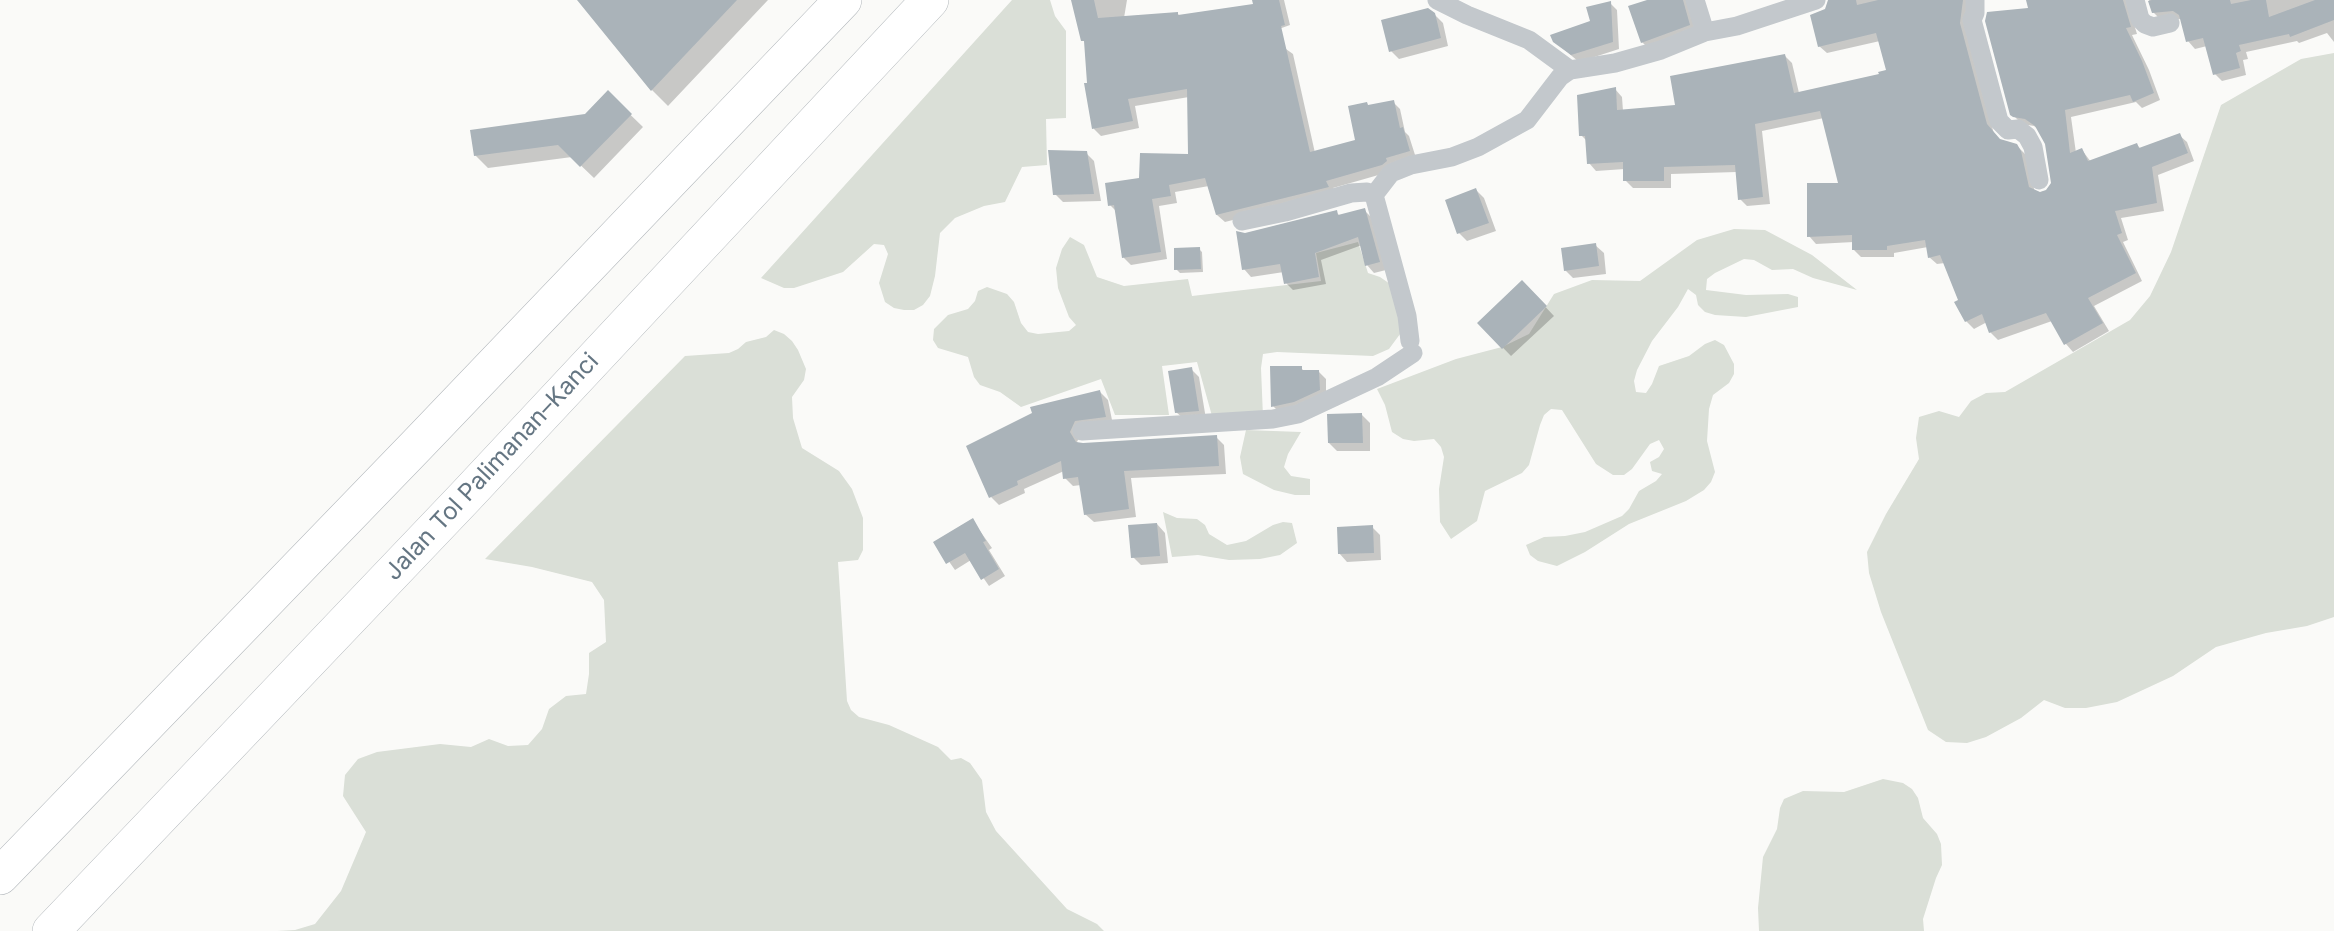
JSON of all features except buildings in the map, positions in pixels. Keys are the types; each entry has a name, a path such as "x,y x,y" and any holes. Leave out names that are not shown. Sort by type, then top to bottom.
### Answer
{"highway":[{"path":"0,876 843,0"},
{"name":"Jalan Tol Palimanan–Kanci","path":"51,931 465,497 930,0"}],"street":[{"path":"1437,0 1466,15 1529,40 1570,70"},
{"path":"1695,0 1705,32"},
{"path":"1374,195 1391,173 1452,157 1478,147 1527,120 1560,77 1570,70 1661,50 1705,32 1737,26 1816,0"},
{"path":"1975,0 1972,20 1999,121 2008,130 2018,129 2027,136 2033,148 2039,180"},
{"path":"2135,0 2140,19 2145,24 2153,27 2170,23"},
{"path":"1242,220 1286,212 1351,193 1367,192 1374,195"},
{"path":"1082,430 1273,419 1298,414 1377,377 1411,347 1407,316 1374,195"}],"shaded area":[{"path":"1012,0 1050,0 1055,16 1066,31 1066,118 1046,119 1047,165 1022,167 1005,202 984,206 955,218 940,233 935,276 930,296 923,305 914,310 904,310 885,302 879,283 888,254 884,245 874,244 843,272 794,288 784,288 761,278"},
{"path":"2334,53 2334,617 2216,647 2173,676 2117,702 2086,708 2065,708 2044,700 2021,718 1986,737 1967,743 1946,742 1928,730 1881,612 1869,573 1867,552 1919,459 1916,438 1919,417 1939,411 1959,417 1971,401 1986,393 2005,392 2130,320 2150,296 2171,252 2221,105 2301,59"},
{"path":"1734,229 1765,230 1812,255 1857,290 1813,278 1793,269 1772,270 1754,260 1744,259 1707,279 1706,290 1746,295 1788,294 1798,297 1798,307 1746,317 1715,315 1705,312 1698,305 1696,295 1688,289 1652,341 1634,381 1636,392 1646,393 1659,366 1689,356 1715,340 1724,345 1734,364 1734,374 1729,383 1713,395 1709,409 1707,441 1715,472 1704,490 1686,501 1629,524 1557,566 1538,561 1530,555 1526,545 1544,537 1585,532 1622,516 1639,491 1662,474 1652,471 1650,462 1659,457 1664,449 1659,440 1650,444 1632,469 1624,475 1613,475 1596,464 1562,410 1551,409 1544,415 1540,425 1529,465 1522,473 1485,491 1477,521 1451,539 1440,522 1439,489 1444,457 1441,447 1434,439 1414,441 1403,439 1392,432 1385,405 1377,389 1456,359 1502,347 1529,334 1554,294 1592,280 1640,281 1697,240"},
{"path":"1070,237 1084,245 1097,277 1124,286 1188,279 1192,296 1321,281 1316,253 1358,242 1368,273 1393,286 1403,330 1389,349 1373,356 1277,352 1263,354 1263,417 1212,416 1197,362 1162,366 1169,415 1115,415 1101,379 1021,407 1000,392 980,385 974,377 968,357 938,348 933,340 934,329 948,315 968,309 975,301 978,291 987,287 1007,294 1014,302 1021,323 1028,332 1038,334 1069,331 1076,325 1069,317 1058,288 1056,268 1062,249"},
{"path":"774,330 792,341 806,369 804,380 792,397 793,418 802,448 839,471 852,489 863,518 863,550 858,560 838,562 847,701 851,710 859,717 889,725 938,747 951,760 961,758 970,763 982,780 986,812 996,831 1067,909 1097,924 1104,931 277,931 295,930 315,924 341,891 366,832 343,796 345,775 358,759 377,752 440,744 471,747 489,739 508,746 528,745 542,729 549,709 566,696 586,694 589,653 606,642 604,600 592,582 485,559 685,356 729,353 746,342 766,337"},
{"path":"1246,430 1301,432 1284,467 1291,476 1310,479 1310,495 1274,490 1243,474 1240,457"},
{"path":"1163,512 1177,518 1197,519 1205,525 1209,534 1227,545 1246,541 1273,525 1292,523 1297,543 1280,555 1260,559 1229,560 1198,555 1172,557"},
{"path":"1883,779 1903,783 1912,789 1918,798 1923,818 1937,834 1941,844 1942,865 1923,919 1924,931 1759,931 1758,908 1763,857 1777,829 1784,799 1803,791 1844,792"}]}
